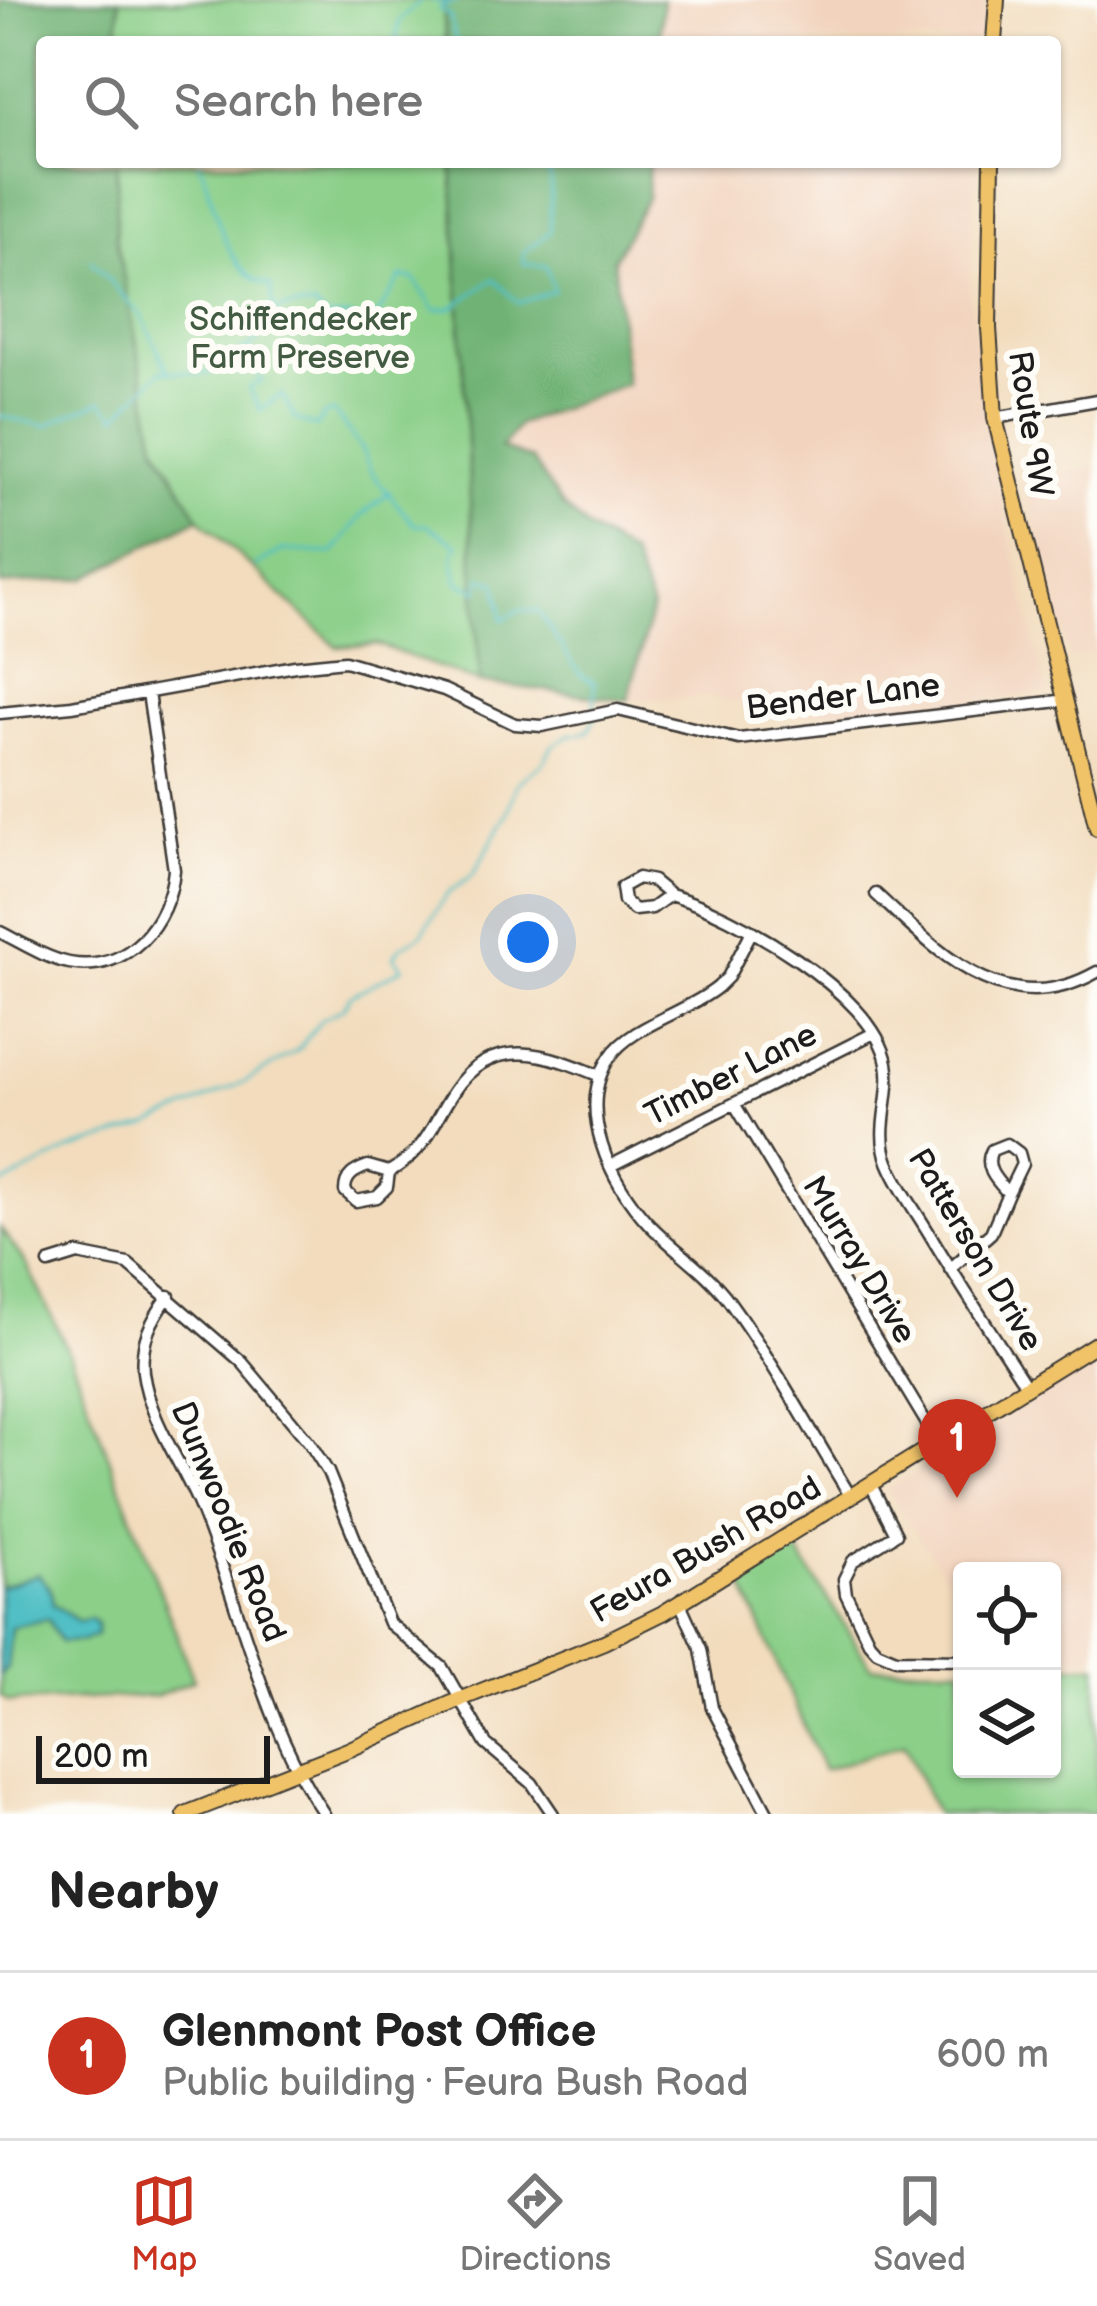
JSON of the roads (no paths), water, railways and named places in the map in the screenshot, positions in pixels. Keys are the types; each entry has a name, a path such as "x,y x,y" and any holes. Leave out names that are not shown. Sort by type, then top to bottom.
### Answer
{"main road":[{"path":"994,36 997,0"},
{"name":"Route 9W","path":"992,168 989,328 995,418 1097,828"},
{"name":"Feura Bush Road","path":"185,1814 604,1642 680,1603 1097,1343"}],"street":[{"path":"995,418 1097,400"},
{"name":"Bender Lane","path":"0,713 345,661 444,690 504,721 523,725 542,726 618,710 750,740 955,710 1066,700"},
{"path":"0,932 52,958 88,964 125,953 157,926 167,908 174,870 148,693"},
{"path":"876,895 951,964 1017,989 1059,989 1097,972"},
{"path":"670,896 693,902 797,956 874,1033"},
{"path":"752,931 718,987 626,1039 610,1057 600,1076 593,1112 612,1165 646,1222 729,1301 851,1497"},
{"name":"Timber Lane","path":"612,1165 874,1033"},
{"name":"Patterson Drive","path":"874,1033 887,1061 889,1079 882,1128 886,1158 950,1269 1027,1387"},
{"path":"389,1172 415,1156 456,1088 490,1060 543,1053 600,1076"},
{"name":"Murray Drive","path":"736,1105 938,1442"},
{"path":"950,1269 991,1233 1007,1193"},
{"path":"49,1263 78,1254 110,1257 138,1269 242,1362 328,1472 385,1617 442,1667 486,1744 532,1783 553,1814"},
{"name":"Dunwoodie Road","path":"169,1296 154,1317 144,1344 150,1398 200,1508 277,1723 324,1814"},
{"path":"871,1485 896,1534 853,1561 844,1579 846,1594 877,1652 896,1659 953,1660"},
{"path":"680,1603 701,1649 712,1708 768,1814"}],"water":[{"path":"38,1574 50,1588 53,1604 79,1622 90,1618 97,1624 96,1635 60,1642 48,1619 11,1627 7,1668 0,1676 0,1587"}],"waterway":[{"path":"397,36 399,21 422,0"},
{"path":"432,0 448,4"},
{"path":"455,36 450,16 439,9 458,0"},
{"path":"201,168 230,251 254,278 271,286 274,312"},
{"path":"543,168 551,179 550,232 523,253 524,264 546,266 554,291 518,303 494,279 452,308 435,310 414,279 401,277 374,321 361,328 352,317 325,317 315,307 285,308 249,347 262,381 249,388 260,410 282,394 295,419 317,427 324,415 334,412 362,450 371,472 414,525 427,525 458,545 453,556 458,582 479,591 481,578 497,583 503,620 519,610 538,611 580,674 595,683 594,708"},
{"path":"90,260 141,315 168,371"},
{"path":"0,416 47,426 101,401 117,416 161,371 208,374 246,349"},
{"path":"256,566 282,550 333,553 362,515 390,492"},
{"path":"0,1186 69,1150 148,1126 246,1081 298,1050 321,1020 343,1008 350,996 403,968 394,957 400,947 421,935 447,894 473,875 507,814 517,783 544,762 552,746 569,735 588,732 595,717"}],"place":[{"name":"Glenmont Post Office","path":"957,1498"}],"park label":[{"name":"Schiffendecker Farm Preserve","path":"300,339"}]}
